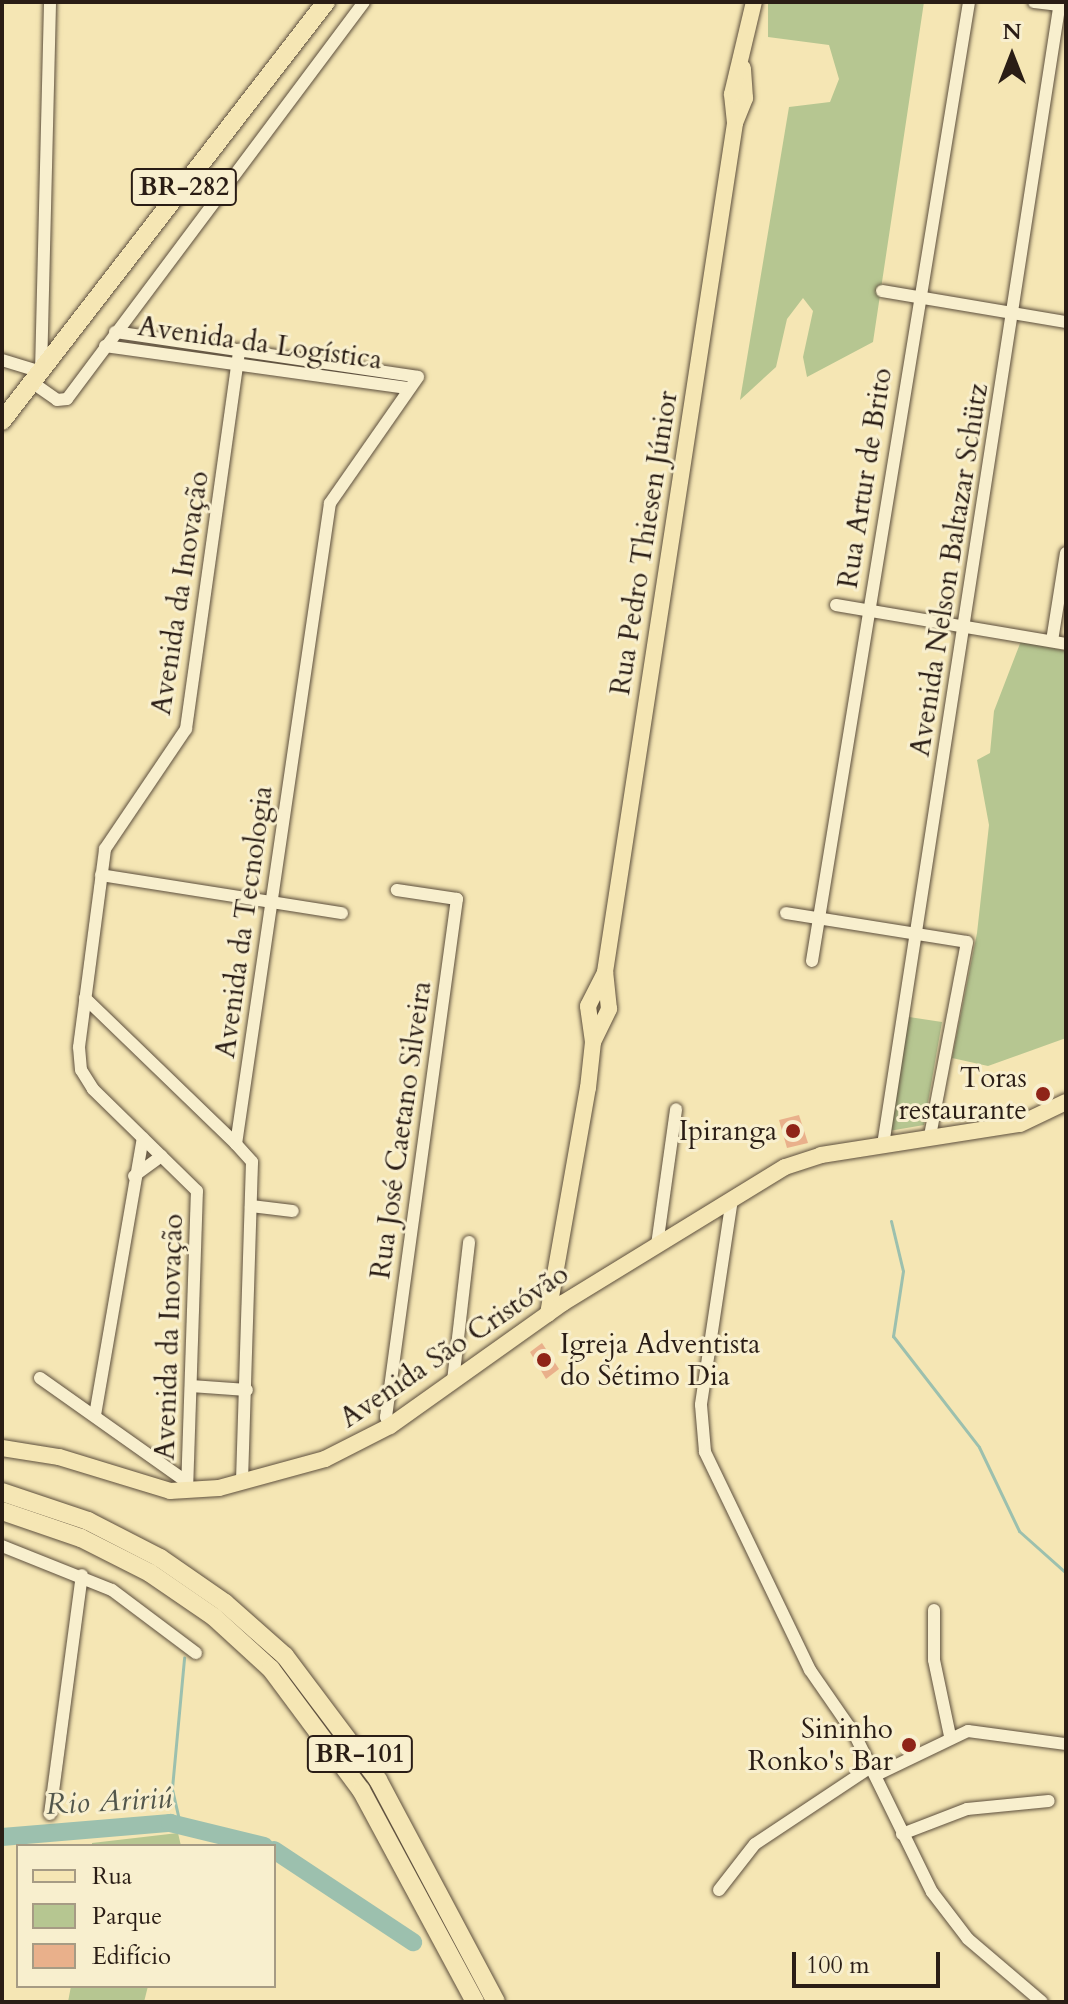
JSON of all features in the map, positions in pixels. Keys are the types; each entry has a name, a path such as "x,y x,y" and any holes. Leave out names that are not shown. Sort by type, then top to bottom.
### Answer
{"highway":[{"name":"BR-282","path":"2,421 326,2"},
{"name":"BR-101","path":"2,1492 88,1521 160,1558 225,1603 285,1656 378,1780 496,2002"},
{"name":"BR-101","path":"2,1511 81,1538 150,1573 214,1617 271,1669 361,1790 475,2002"}],"main road":[{"name":"Rua Pedro Thiesen Júnior","path":"548,1314 597,1024 754,2"},
{"name":"Avenida São Cristóvão","path":"2,1448 59,1457 145,1487 242,1482 325,1459 390,1426 581,1292 785,1167 930,1136 1020,1124 1066,1102"},
{"path":"556,1272 581,1292"}],"street":[{"path":"37,377 50,2"},
{"path":"2,360 37,377 65,400 364,2"},
{"name":"Rua Artur de Brito","path":"812,961 918,297 969,2"},
{"path":"1034,2 1062,4"},
{"name":"Avenida Nelson Baltazar Schütz","path":"883,1145 1062,4"},
{"path":"882,291 1066,322"},
{"name":"Avenida da Logística","path":"115,332 418,377"},
{"name":"Avenida da Logística","path":"105,346 409,388"},
{"name":"Avenida da Inovação","path":"187,1487 198,1194 81,1070 85,998 105,849 186,729 239,350"},
{"name":"Avenida da Tecnologia","path":"237,1139 330,503 418,377"},
{"path":"1052,641 1066,553"},
{"path":"836,605 1066,644"},
{"path":"101,875 342,913"},
{"name":"Rua José Caetano Silveira","path":"390,1426 386,1417 457,899 397,890"},
{"path":"786,913 967,942 930,1136"},
{"path":"85,998 212,1125 237,1139 252,1157 242,1482"},
{"path":"657,1245 676,1109"},
{"path":"212,1125 240,1117"},
{"path":"95,1415 143,1138"},
{"path":"134,1176 162,1156"},
{"path":"732,1199 701,1405 702,1440 810,1670 874,1771 902,1834 953,1923 1042,2002"},
{"path":"251,1206 293,1211"},
{"path":"453,1381 469,1242"},
{"path":"40,1378 95,1415 187,1487"},
{"path":"191,1386 247,1390"},
{"path":"2,1546 82,1575 196,1653"},
{"path":"50,1814 82,1575"},
{"path":"934,1610 934,1660 950,1736"},
{"path":"719,1890 755,1844 874,1771 950,1736 985,1730 1066,1744"},
{"path":"902,1834 967,1809 1049,1801"}],"green space":[{"path":"768,2 924,2 873,342 807,377 803,357 813,311 803,298 787,319 776,367 740,400 789,107 830,102 839,79 829,45 768,37"},
{"path":"1021,641 1066,651 1066,1038 988,1066 952,1058 977,933 989,825 977,760 990,753 994,711"},
{"path":"909,1017 942,1022 924,1125 889,1131"},
{"path":"178,1833 181,1844 92,1844"},
{"path":"71,1988 148,1988 144,2002 68,2002"}],"building":[{"name":"Ipiranga","path":"799,1115 808,1143 787,1148 779,1120"},
{"name":"Igreja Adventista do Sétimo Dia","path":"542,1343 559,1369 546,1379 530,1352"}],"waterway":[{"path":"891,1221 903,1271 893,1336 979,1447 1019,1531 1066,1573"},
{"path":"180,1824 172,1788 184,1658"},
{"name":"Rio Aririú","path":"2,1837 170,1823 256,1844"},
{"name":"Rio Aririú","path":"276,1851 413,1942"}],"place":[{"name":"Toras restaurante","path":"1043,1094"},
{"name":"Ipiranga","path":"793,1131"},
{"name":"Igreja Adventista do Sétimo Dia","path":"544,1360"},
{"name":"Sininho Ronko's Bar","path":"909,1745"}]}
